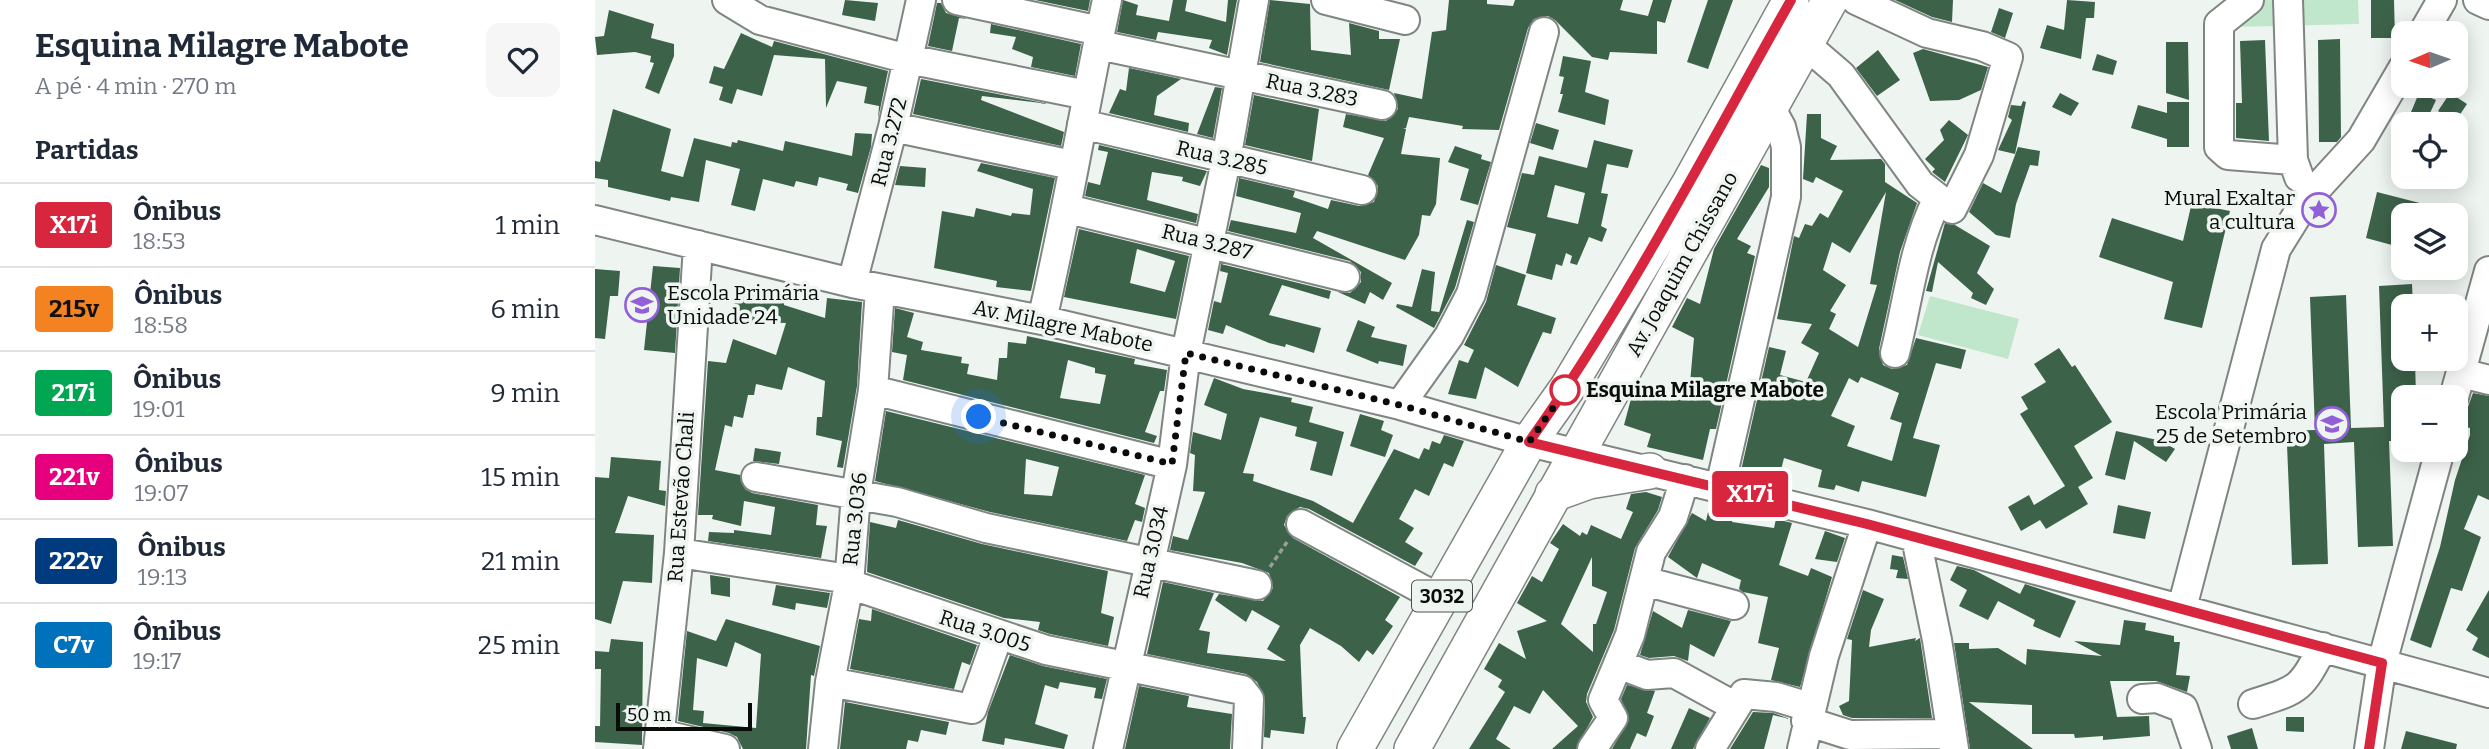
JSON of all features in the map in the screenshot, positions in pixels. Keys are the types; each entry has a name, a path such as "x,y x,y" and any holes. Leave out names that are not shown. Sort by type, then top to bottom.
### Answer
{"main road":[{"name":"Av. Joaquim Chissano","path":"1529,442 1568,387 1690,183 1790,0"},
{"name":"Av. Joaquim Chissano","path":"1412,749 1831,0"},
{"name":"3032","path":"1355,749 1529,442"},
{"path":"1553,494 1589,481 1650,471"}],"street":[{"path":"727,0 760,20 908,59 1087,95"},
{"name":"Rua 3.272","path":"852,283 893,127 921,0"},
{"name":"Rua 3.283","path":"957,0 1241,74 1383,105"},
{"path":"1042,320 1068,209 1072,165 1107,0"},
{"name":"Rua 3.034","path":"1108,749 1172,464 1186,353 1226,160 1254,0"},
{"path":"1326,0 1405,20"},
{"path":"1805,44 1841,75 1920,184 1949,209 1954,206 1979,155 2008,57 1970,43 1927,33 1856,0"},
{"path":"2249,0 2219,24 2219,148 2228,155 2293,160"},
{"path":"2288,0 2293,160 2307,199"},
{"path":"2430,21 2442,0"},
{"path":"2479,0 2489,5"},
{"path":"1400,405 1449,335 1471,294 1544,32"},
{"path":"2182,608 2276,249 2307,199 2361,140 2391,89"},
{"path":"1720,487 1786,197 1786,147 1781,127 1770,107"},
{"name":"Rua 3.285","path":"1082,124 1362,190"},
{"path":"893,127 1072,165"},
{"path":"1895,353 1911,274 1925,225 1937,200"},
{"name":"Rua 3.287","path":"1068,209 1345,277"},
{"name":"Av. Milagre Mabote","path":"595,220 852,283 1042,320 1400,405 1529,442 1867,524 2489,692"},
{"name":"Rua Estevão Chali","path":"659,741 679,553 698,245"},
{"path":"2489,271 2458,385 2489,380"},
{"name":"Rua 3.036","path":"823,749 830,682 849,582 856,494 873,390 880,289"},
{"path":"873,390 1172,464"},
{"path":"2369,749 2382,663 2437,462"},
{"path":"756,477 897,502 1026,537 1257,585"},
{"path":"1593,749 1613,718 1603,700 1630,635 1651,552 1673,517 1685,479"},
{"path":"1301,524 1440,599"},
{"path":"1802,749 1808,714 1867,524"},
{"path":"1710,749 1747,693 1808,714 1850,735 1953,741 1937,640 1916,538"},
{"name":"Rua 3.005","path":"679,553 849,582 998,636 1046,650 1243,690 1248,699 1247,749"},
{"path":"1643,581 1734,605"},
{"path":"830,682 972,709 998,636"},
{"path":"2253,704 2285,694 2304,684 2323,647"},
{"path":"1618,664 1647,675 1674,673 1736,708"},
{"path":"2142,699 2157,698 2183,708 2197,749"},
{"path":"659,741 725,749"}],"path":[{"path":"1257,585 1301,524"}],"green space":[{"path":"2230,0 2358,0 2359,24 2230,27"},
{"path":"1930,296 2019,319 2008,359 1918,335"}],"building":[{"path":"845,0 878,3 875,21 842,15"},
{"path":"1035,0 1090,0 1088,11"},
{"path":"1123,0 1138,5 1136,15 1169,21 1173,0 1187,0 1185,11 1226,22 1228,0 1237,0 1227,55 1209,48 1212,40 1158,32 1156,40 1117,32"},
{"path":"1270,0 1310,4 1311,50 1351,55 1349,23 1379,31 1379,39 1400,39 1389,90 1260,62"},
{"path":"1449,0 1487,0 1487,4 1513,6 1515,0 1623,0 1620,10 1648,16 1653,0 1672,0 1665,23 1657,21 1657,54 1610,52 1608,60 1592,57 1555,20 1548,16 1534,19 1528,28 1499,130 1462,129 1463,126 1409,117 1406,128 1403,128 1406,129 1401,154 1440,158 1436,204 1430,216 1422,215 1419,235 1405,260 1317,231 1313,238 1392,283 1383,300 1370,292 1365,304 1338,292 1350,293 1361,282 1361,272 1350,261 1228,231 1231,220 1296,233 1301,213 1236,196 1239,178 1295,191 1293,197 1328,209 1331,200 1359,206 1374,202 1378,186 1368,175 1384,138 1343,127 1346,114 1386,121 1398,109 1394,93 1422,99 1432,32 1446,30"},
{"path":"1708,0 1733,0 1708,69 1687,62"},
{"path":"1895,0 1953,0 1952,22 1932,17"},
{"path":"2067,0 2095,2 2094,18 2086,18 2081,59 2040,48 2047,25 2064,30"},
{"path":"2371,0 2394,0 2395,21 2391,21 2391,38 2371,38"},
{"path":"937,3 941,3 946,13 967,19 959,18 952,51 928,46"},
{"path":"1999,8 2013,13 2005,38 1991,32"},
{"path":"609,10 654,24 651,38 674,44 674,56 659,94 645,88 654,63 650,62 651,56 635,52 597,55 595,37 604,36"},
{"path":"991,24 1081,44 1075,76 1031,67 1033,57 1012,49 1016,37 990,33"},
{"path":"741,33 772,47 774,41 888,71 878,119 879,106 864,103 867,87 837,81 826,108 825,59 774,55 762,96 737,89 732,104 719,100 723,87 709,83 714,66 724,69"},
{"path":"2340,39 2341,137 2337,142 2319,142 2318,40"},
{"path":"2265,40 2269,141 2236,138 2236,103 2242,103 2240,41"},
{"path":"2166,42 2188,42 2189,100 2166,93"},
{"path":"1923,49 1988,67 1981,90 1959,100 1930,101 1913,53"},
{"path":"1878,50 1900,80 1877,96 1856,68"},
{"path":"2097,54 2117,61 2113,75 2092,70"},
{"path":"1563,56 1591,61 1585,92 1609,100 1605,125 1558,112 1563,94 1560,94 1564,77 1559,76"},
{"path":"1129,68 1181,79 1157,96 1154,115 1189,123 1188,132 1109,113 1120,89 1126,91"},
{"path":"921,79 1049,104 982,96 981,100 1064,132 1061,146 913,114"},
{"path":"1215,87 1222,88 1213,138 1197,134"},
{"path":"2060,93 2079,103 2071,116 2052,107"},
{"path":"1254,95 1319,109 1312,161 1245,145"},
{"path":"2417,98 2436,100 2430,112 2411,112"},
{"path":"2447,98 2458,98 2467,104 2462,112 2438,111"},
{"path":"2023,101 2026,102 2015,154 1998,150 2012,120 2008,117 2011,105 2021,106"},
{"path":"2167,102 2189,102 2189,147 2167,147 2167,139 2131,128 2138,105 2167,113"},
{"path":"613,109 671,129 661,171 683,177 694,138 731,147 732,142 737,143 738,140 783,151 785,141 852,156 855,133 872,134 871,147 858,193 846,190 848,184 819,177 817,186 796,181 794,187 763,179 755,211 731,205 740,169 706,160 699,202 671,197 670,201 608,187 608,180 595,178 595,161 600,162"},
{"path":"1807,114 1821,114 1821,138 1837,146 1830,160 1881,159 1885,164 1885,182 1917,203 1900,252 1879,349 1883,365 1892,369 1907,365 1916,338 1966,350 1961,369 1936,363 1913,438 1940,445 1926,497 1862,481 1859,492 1836,485 1834,490 1818,487 1822,470 1784,458 1777,485 1740,475 1769,347 1786,351 1780,375 1806,382 1819,353 1801,343 1812,324 1777,319 1794,236 1799,238 1805,224 1812,226 1820,213 1828,218 1843,191 1816,177 1813,183 1803,179","holes":["1886,192 1870,284 1877,285 1858,347 1829,329 1836,314 1830,311 1846,285 1823,270 1832,242 1850,253","1861,377 1899,393 1890,419 1902,423 1892,461 1847,446 1855,426 1831,416 1849,378 1858,383"]},
{"path":"1949,120 1968,135 1945,182 1932,172 1935,169 1925,159 1944,140 1940,130"},
{"path":"1536,123 1559,130 1553,150 1530,143"},
{"path":"1594,140 1633,150 1628,168 1607,164 1601,193 1608,194 1601,226 1607,229 1602,242 1589,237 1577,265 1570,263 1572,256 1566,253 1562,266 1556,264 1552,280 1526,273 1536,234 1507,227 1522,173 1534,175 1539,156 1587,168","holes":["1555,185 1585,193 1578,224 1547,217"]},
{"path":"1099,145 1207,171 1200,186 1182,181 1183,177 1152,172 1147,200 1198,214 1196,223 1085,196 1088,182 1100,185 1108,152 1098,150"},
{"path":"1455,146 1482,155 1481,159 1491,162 1478,205 1460,200 1469,169 1448,162"},
{"path":"2018,147 2040,151 2038,166 2030,165 2016,204 2010,238 1996,235 1969,212 1983,183 2001,193"},
{"path":"981,163 1055,178 1031,291 996,287 997,281 934,268 942,211 974,217 976,208 1011,216 1012,213 1030,215 1033,189 977,171"},
{"path":"1761,165 1769,168 1769,187 1737,239 1751,246 1747,253 1755,256 1716,429 1710,429 1703,460 1647,447 1651,434 1624,425 1632,395 1635,391 1670,401 1671,391 1689,394 1694,338 1672,327 1687,298 1700,304 1714,249"},
{"path":"900,166 926,168 925,187 895,185"},
{"path":"2377,192 2420,203 2391,203 2391,245 2366,238"},
{"path":"2194,193 2217,199 2215,208 2230,211 2202,328 2164,319 2173,282 2099,257 2112,218 2183,241"},
{"path":"1467,220 1474,222 1455,288 1434,328 1396,307 1397,304 1412,307 1422,269 1435,272 1431,311 1439,312 1438,316"},
{"path":"1945,223 1955,225 1990,246 1977,273 1994,289 1986,305 1971,298 1973,293 1938,262 1932,292 1926,291"},
{"path":"1079,229 1189,256 1176,319 1064,297","holes":["1137,249 1175,261 1165,292 1130,283"]},
{"path":"1221,264 1331,291 1329,299 1282,285 1269,315 1321,328 1314,353 1286,344 1285,347 1269,343 1226,325 1223,334 1208,330 1214,301 1221,303 1228,273 1220,271"},
{"path":"1496,265 1526,275 1517,305 1556,318 1551,334 1543,332 1518,387 1485,367 1476,399 1448,394 1459,360 1468,363 1474,350 1464,345 1486,302"},
{"path":"653,266 680,268 675,353 644,350"},
{"path":"595,269 620,271 618,296 610,296 605,339 595,338"},
{"path":"2412,284 2412,294 2391,294 2391,371 2415,371 2416,385 2391,385 2389,441 2393,546 2358,547 2354,442 2324,444 2328,564 2292,565 2287,445 2278,445 2278,431 2315,430 2310,297 2346,295 2351,428 2384,427 2379,286"},
{"path":"735,288 763,289 762,297 784,297 784,305 825,318 827,298 862,302 857,386 843,468 837,467 842,441 816,435 817,417 822,417 825,381 788,367 782,390 756,384 754,395 748,395 743,418 734,416 732,427 725,425 715,470 740,475 745,489 752,493 818,505 816,525 827,526 821,558 708,541 709,532 734,533 734,530 771,535 775,507 744,501 741,526 712,519 713,515 698,515 708,361 726,363 733,339 776,355 786,323 734,321"},
{"path":"895,308 914,313 907,337 923,342 921,350 962,357 961,363 969,364 967,374 997,380 999,358 1007,358 1008,342 1026,344 1027,336 1135,359 1134,364 1167,370 1164,391 1160,391 1145,432 1157,436 1154,443 903,380 907,355 892,352","holes":["1068,360 1095,368 1095,373 1106,375 1100,404 1060,398"]},
{"path":"1358,320 1375,327 1371,337 1407,345 1403,366 1379,361 1378,364 1346,351"},
{"path":"2059,348 2072,367 2075,365 2112,422 2074,446 2093,478 2078,487 2088,504 2046,529 2040,520 2021,531 2008,507 2029,495 2034,505 2065,486 2020,414 2028,409 2021,397 2046,382 2034,364"},
{"path":"1214,378 1243,389 1292,398 1291,402 1313,407 1309,422 1344,432 1332,476 1310,470 1317,442 1295,436 1297,427 1260,417 1243,473 1254,474 1253,481 1313,501 1353,523 1394,449 1419,459 1424,448 1429,450 1432,441 1440,444 1444,435 1464,441 1453,467 1444,463 1429,496 1415,489 1399,519 1414,528 1405,542 1423,553 1415,566 1309,509 1300,507 1287,516 1284,525 1293,538 1400,597 1385,620 1393,626 1373,655 1367,650 1359,662 1341,646 1310,628 1300,645 1303,717 1306,717 1304,734 1271,730 1270,738 1264,737 1265,699 1257,682 1246,674 1147,654 1163,582 1214,593 1199,630 1210,632 1207,653 1286,661 1267,649 1280,626 1252,610 1246,622 1215,600 1219,594 1263,601 1273,588 1269,573 1242,563 1170,550 1173,536 1188,540 1205,492 1193,491 1195,455 1190,453 1193,432 1221,440 1227,414 1204,405"},
{"path":"2473,393 2489,396 2489,500 2478,495 2464,529 2481,537 2462,591 2451,588 2431,648 2410,640 2440,547 2455,480 2461,462 2468,462 2468,407"},
{"path":"886,411 1145,475 1135,504 1145,508 1142,522 1135,520 1127,541 990,512 875,481","holes":["1026,459 1059,467 1052,496 1024,494"]},
{"path":"1360,414 1384,421 1381,430 1393,435 1385,457 1350,446"},
{"path":"2116,431 2162,441 2175,449 2166,462 2134,441 2125,480 2105,475"},
{"path":"755,448 781,452 779,464 753,461"},
{"path":"611,457 661,461 659,490 666,491 665,506 628,496 615,533 654,535 652,583 623,581 611,624 595,619 595,477 609,478"},
{"path":"1646,492 1662,497 1658,510 1635,548 1614,630 1587,694 1586,702 1593,717 1576,749 1552,749 1578,726 1543,690 1530,714 1514,706 1496,739 1511,749 1469,749 1505,692 1498,687 1502,680 1484,669 1499,643 1526,659 1517,631 1547,621 1517,603 1532,576 1542,582 1559,549 1550,543 1563,524 1580,536 1582,532 1587,535 1591,525 1621,539 1633,512 1626,509 1631,494","holes":["1592,557 1592,586 1607,592 1596,624 1593,624 1593,652 1561,624"]},
{"path":"2118,505 2151,512 2145,539 2113,533"},
{"path":"1708,512 1733,516 1732,522 1774,528 1776,519 1792,523 1779,565 1808,576 1811,568 1832,577 1800,687 1771,680 1779,648 1758,643 1768,597 1743,592 1739,589 1741,580 1702,563 1697,578 1668,557 1692,513 1706,521"},
{"path":"898,520 982,544 1108,571 1101,613 1114,617 1108,646 1050,634 1038,630 1040,622 1004,618 867,572 870,522 896,528"},
{"path":"1825,531 1845,538 1837,562 1815,559"},
{"path":"1892,555 1903,557 1908,579 1896,578 1898,570 1890,569"},
{"path":"1957,566 1974,570 2020,594 2025,584 2076,601 2060,638 2033,626 2035,620 1998,601 1988,620 1959,606 1967,590 1950,580"},
{"path":"710,575 730,578 730,597 711,594"},
{"path":"776,585 830,593 827,608 796,603 795,610 772,605"},
{"path":"1863,590 1884,599 1871,630 1869,647 1920,638 1932,718 1852,718 1843,715 1839,706 1849,701 1852,640 1847,639"},
{"path":"2489,590 2489,658 2472,650 2478,638 2466,630"},
{"path":"872,609 977,645 970,665 962,662 954,689 850,669 859,619 871,621"},
{"path":"1688,610 1731,621 1714,657 1690,644 1688,661 1674,656 1649,658 1640,655 1653,611 1682,628"},
{"path":"726,619 820,646 814,676 811,675 806,749 743,749 737,737 729,733 678,721 687,631 716,641","holes":["735,642 761,654 756,728 703,723 704,711 693,710 697,658 727,667"]},
{"path":"2124,620 2146,623 2145,630 2174,636 2174,642 2180,642 2176,675 2190,676 2187,692 2156,681 2110,681 2117,717 2149,716 2150,736 2103,740 2103,736 2075,738 2074,734 2032,734 2032,705 1969,702 2033,749 1970,749 1954,643 1969,643 1969,649 1998,648 2026,665 2027,649 2102,656 2074,641 2120,645"},
{"path":"611,639 643,642 642,745 595,742 595,726 600,726 601,669 595,669 595,651 609,652"},
{"path":"1010,655 1043,666 1107,679 1102,699 1094,698 1096,688 1060,682 1058,689 1045,685 1035,724 1068,735 1064,749 1005,738 1004,745 982,741 988,712"},
{"path":"1627,685 1655,691 1647,713 1654,716 1646,737 1637,733 1630,749 1612,749 1629,719 1621,699"},
{"path":"1139,686 1189,696 1187,707 1232,714 1230,749 1125,749"},
{"path":"845,702 949,722 946,735 921,730 918,742 908,740 906,749 840,749"},
{"path":"1689,708 1710,718 1693,749 1671,749"},
{"path":"1753,712 1773,713 1790,719 1773,715 1764,749 1730,749"},
{"path":"2286,717 2304,717 2304,732 2286,731"},
{"path":"2252,728 2258,749 2231,749 2227,736"},
{"path":"2406,731 2457,744 2456,749 2401,749"}],"bus line":[{"name":"X17i","path":"1791,0 1690,183 1568,387 1529,442 1867,524 2382,663 2369,749"}],"place":[{"name":"Mural Exaltar a cultura","path":"2319,210"},
{"name":"Escola Primária Unidade 24","path":"642,305"},
{"name":"Esquina Milagre Mabote","path":"1565,390"},
{"name":"Escola Primária 25 de Setembro","path":"2332,424"}],"route":[{"path":"979,417 1034,428 1172,464 1186,353 1400,405 1529,442 1568,387 1565,390"}]}
